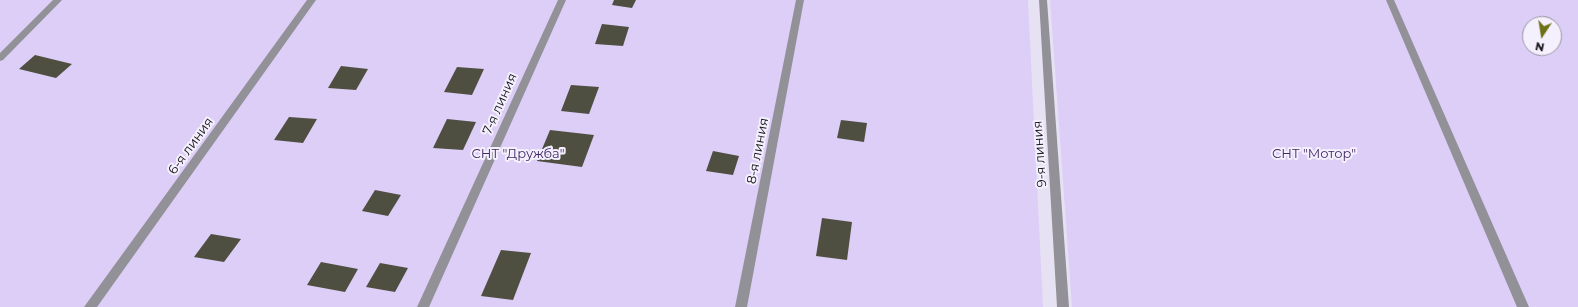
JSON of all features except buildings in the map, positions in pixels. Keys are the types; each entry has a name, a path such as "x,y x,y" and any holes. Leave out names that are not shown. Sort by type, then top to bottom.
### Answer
{"lane":[{"path":"0,58 58,0"},
{"name":"6-я линия","path":"90,307 312,0"},
{"name":"7-я линия","path":"422,307 562,0"},
{"name":"8-я линия","path":"741,307 800,0"},
{"name":"9-я линия","path":"1043,0 1063,307"},
{"path":"1390,0 1523,307"}],"green space":[{"name":"СНТ \"Дружба\"","path":"0,0 1028,0 1043,307 0,307"},
{"name":"СНТ \"Мотор\"","path":"1050,0 1578,0 1578,307 1072,307"}]}
